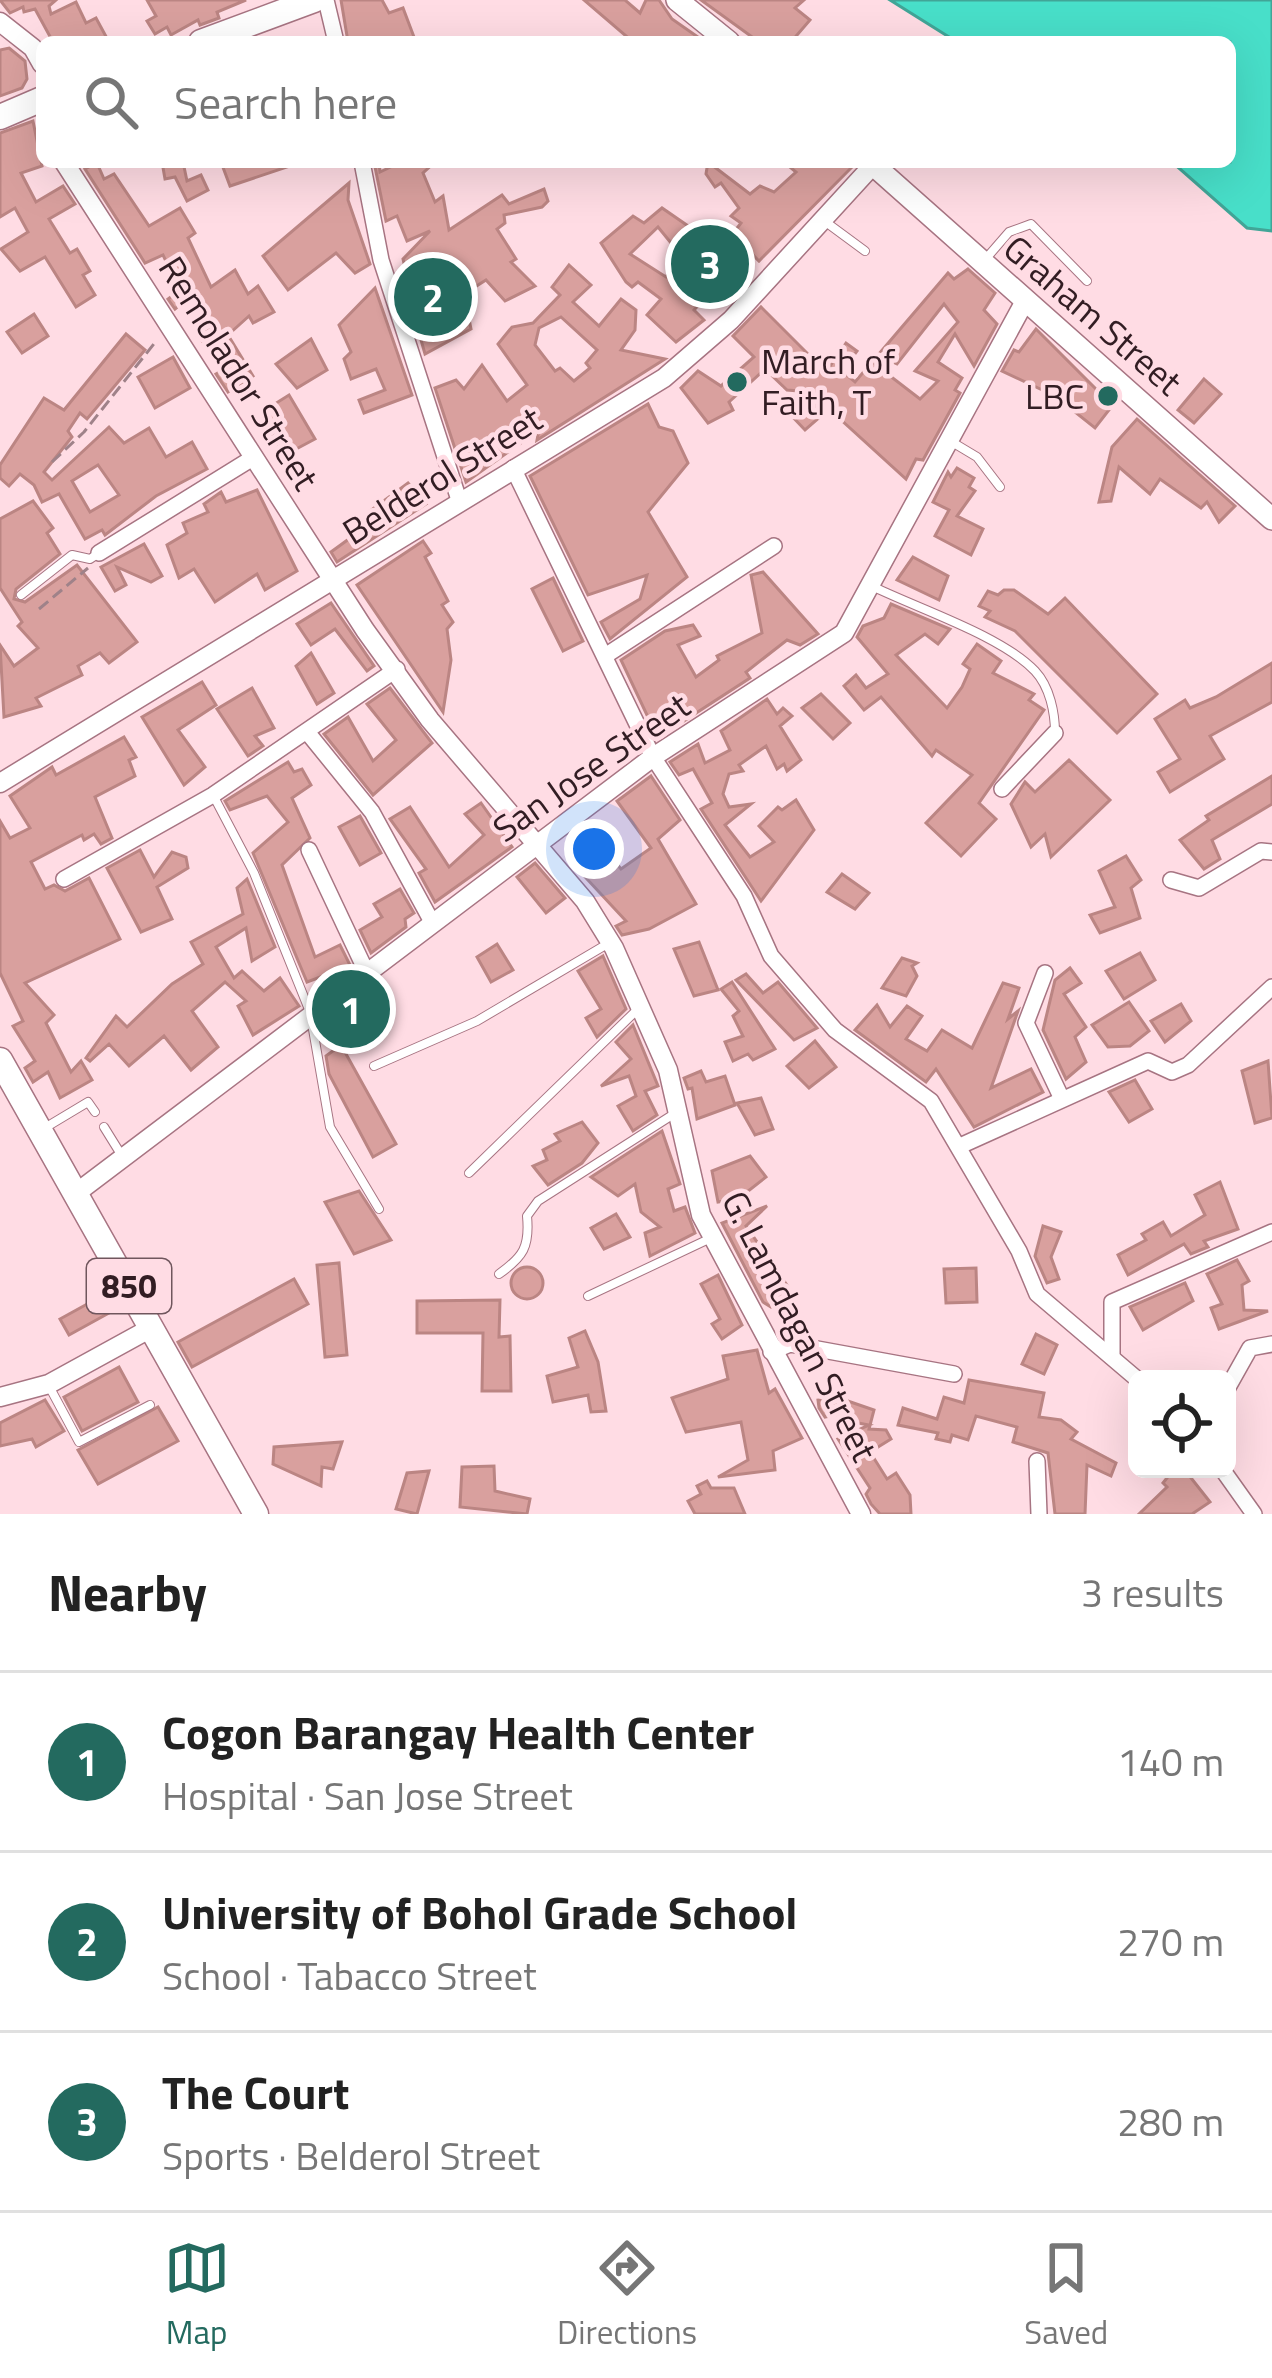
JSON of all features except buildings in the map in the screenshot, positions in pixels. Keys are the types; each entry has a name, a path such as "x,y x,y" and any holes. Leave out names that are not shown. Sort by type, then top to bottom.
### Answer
{"main road":[{"path":"217,36 314,0"},
{"path":"677,0 722,36"},
{"path":"0,117 36,102"},
{"name":"Graham Street","path":"878,168 1272,519"},
{"name":"850","path":"3,1074 79,1191 256,1514"}],"street":[{"path":"326,0 335,36"},
{"path":"0,22 36,53"},
{"name":"Remolador Street","path":"68,168 251,459 430,720 538,843"},
{"path":"363,168 381,260 458,500"},
{"name":"Belderol Street","path":"0,783 664,378 731,320 868,168"},
{"name":"San Jose Street","path":"79,1191 310,1012 653,758 844,633 874,587 1025,302"},
{"path":"95,556 251,459"},
{"path":"513,468 653,758 744,896 771,956 835,1030 931,1101 960,1146 1036,1294 1128,1371"},
{"path":"605,656 774,546"},
{"path":"64,879 213,795 397,668"},
{"path":"308,733 372,812 432,922"},
{"path":"1002,789 1055,734"},
{"name":"G. Lamdagan Street","path":"538,843 610,942 679,1111 701,1215 861,1514"},
{"path":"309,850 365,971"},
{"path":"1171,880 1199,888 1262,851 1272,852"},
{"path":"1045,974 1026,1023 1063,1099"},
{"path":"960,1146 1148,1061 1172,1072 1188,1065 1272,987"},
{"path":"1112,1357 1112,1302 1272,1232"},
{"path":"0,1396 49,1384 151,1328"},
{"path":"771,1352 790,1344 954,1374"},
{"path":"1236,1373 1250,1348 1272,1344"},
{"path":"1037,1461 1039,1514"},
{"path":"1228,1478 1254,1514"}],"lane":[{"path":"823,220 865,251"},
{"path":"982,263 1009,232 1031,224 1088,281"},
{"path":"952,442 976,457 1000,487"},
{"path":"21,595 72,555 95,556"},
{"path":"874,587 1008,652 1036,672 1055,713 1055,734"},
{"path":"213,795 254,873 310,1012 330,1126 379,1209"},
{"path":"374,1066 477,1021 610,942"},
{"path":"469,1173 640,1006"},
{"path":"41,1130 88,1102 94,1112"},
{"path":"499,1274 521,1258 530,1240 527,1216 538,1201 679,1111"},
{"path":"104,1127 122,1157"},
{"path":"588,1296 713,1238"},
{"path":"49,1384 79,1442 150,1405"}],"path":[{"path":"52,462 84,432 170,325"},
{"path":"39,609 88,569 95,556"}],"shaded area":[{"path":"890,0 1272,0 1272,231 1247,228 1179,168 1236,168 1236,36 947,36"}],"place":[{"name":"The Court","path":"710,264"},
{"name":"University of Bohol Grade School","path":"433,297"},
{"name":"March of Faith, T","path":"737,382"},
{"name":"LBC","path":"1108,396"},
{"name":"Cogon Barangay Health Center","path":"351,1009"}]}
